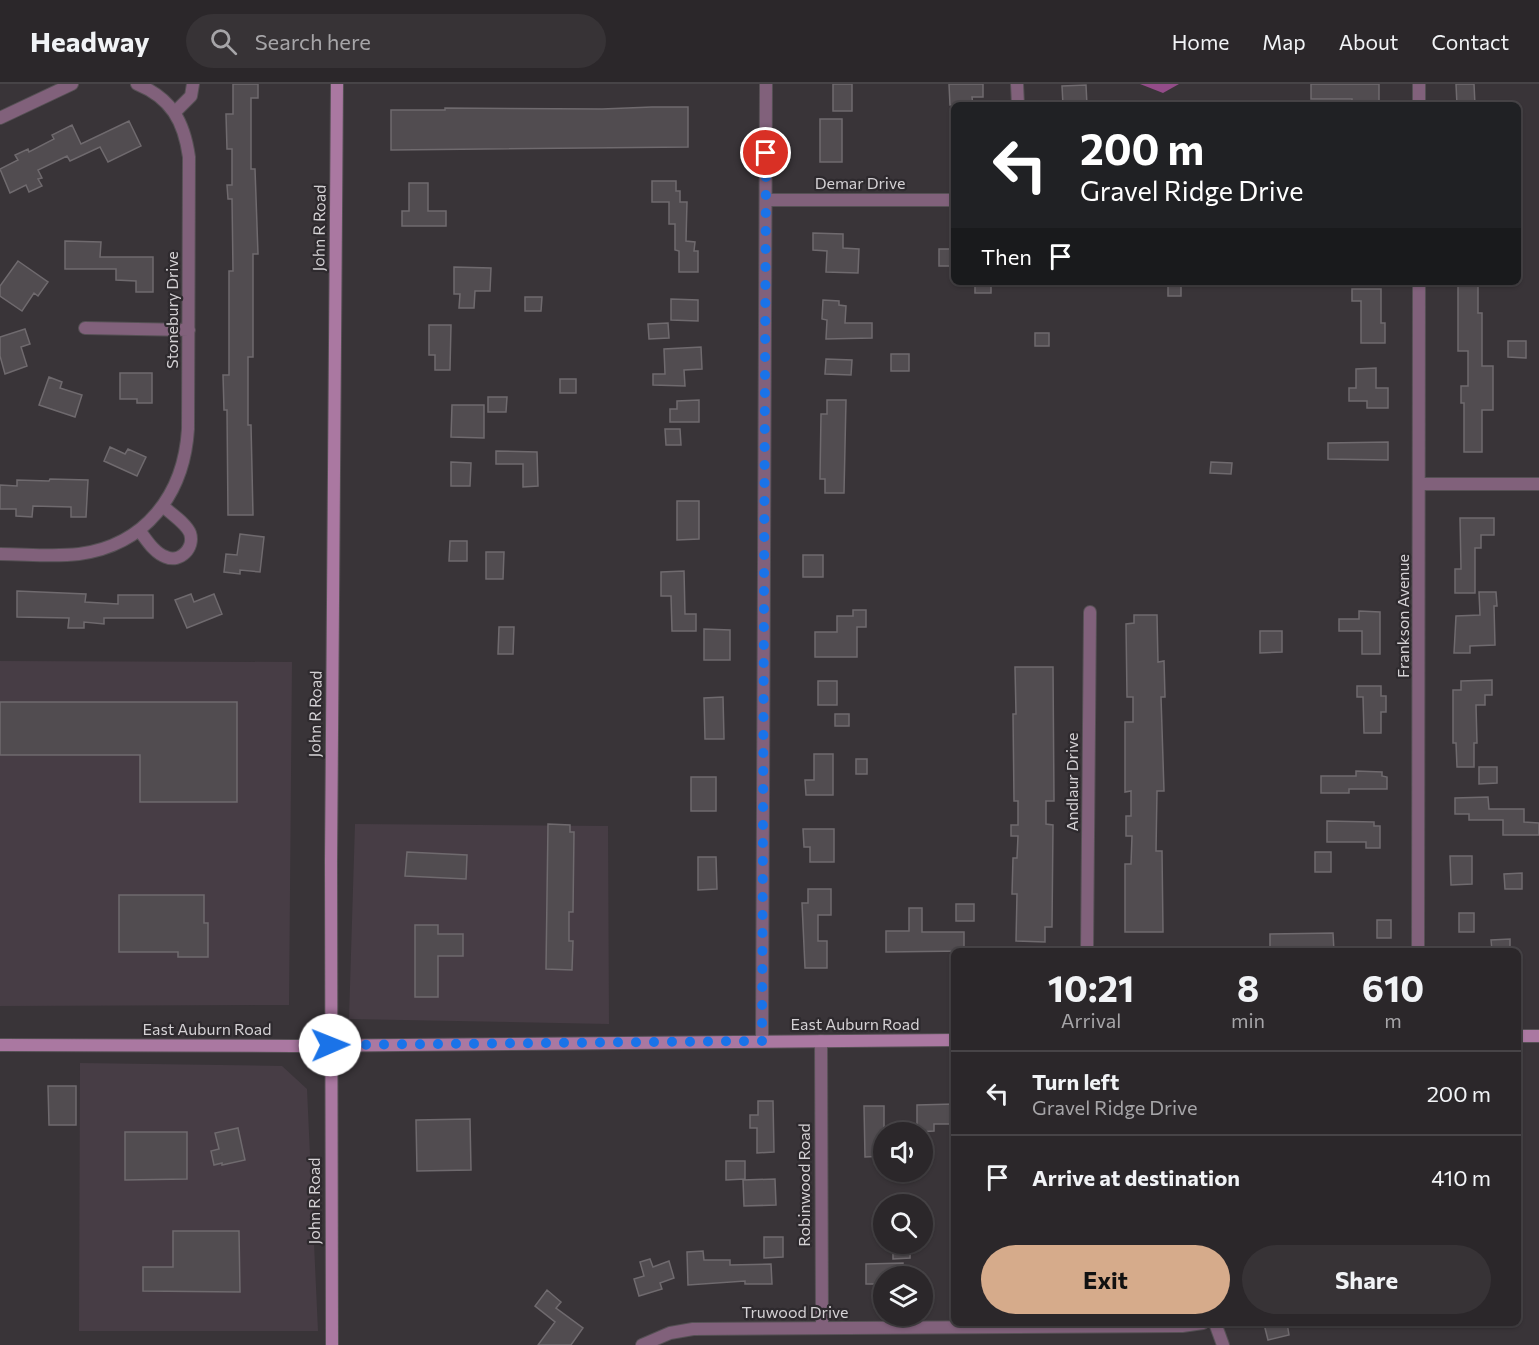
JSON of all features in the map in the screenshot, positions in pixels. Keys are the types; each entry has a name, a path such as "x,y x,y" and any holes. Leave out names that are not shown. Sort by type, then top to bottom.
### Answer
{"main road":[{"name":"John R Road","path":"332,1345 330,1045 337,84"},
{"path":"1521,1036 1539,1036"},
{"name":"East Auburn Road","path":"0,1045 951,1040"}],"street":[{"path":"0,118 72,84"},
{"path":"175,112 191,96 193,84"},
{"path":"762,1041 766,84"},
{"path":"1017,84 1018,102"},
{"path":"1419,84 1419,102"},
{"name":"Stonebury Drive","path":"0,554 66,555 95,551 118,542 139,530 163,506 179,478 187,448 189,157 181,122 175,112 146,86"},
{"name":"Demar Drive","path":"766,200 951,200"},
{"name":"Frankson Avenue","path":"1418,948 1419,285"},
{"path":"85,328 189,330"},
{"path":"1419,484 1539,484"},
{"path":"139,530 165,557 178,558 183,555 191,542 191,535 187,528 163,506"},
{"name":"Andlaur Drive","path":"1087,948 1090,612"},
{"name":"Robinwood Road","path":"821,1041 822,1328"},
{"name":"Truwood Drive","path":"642,1345 659,1336 686,1330 1182,1326"},
{"path":"1216,1326 1223,1345"}],"shaded area":[{"path":"1140,84 1179,84 1163,93"},
{"path":"0,661 292,662 289,1005 0,1006"},
{"path":"355,824 608,826 609,1024 349,1019"},
{"path":"80,1063 282,1066 307,1089 318,1331 79,1331"}],"building":[{"path":"233,84 258,84 258,98 251,98 251,169 255,169 258,254 253,254 253,357 248,357 248,425 251,425 253,515 228,515 227,410 224,410 223,375 229,375 229,271 233,271 232,199 228,199 227,185 232,185 232,149 227,149 226,114 233,114"},
{"path":"833,84 852,84 852,111 833,111"},
{"path":"949,84 983,84 983,97 972,97 973,102 951,102 950,105"},
{"path":"1311,84 1379,84 1379,102 1352,102 1352,99 1311,99"},
{"path":"1456,84 1474,84 1475,102 1457,102"},
{"path":"1086,85 1087,102 1063,102 1062,86"},
{"path":"688,107 688,147 391,150 391,110"},
{"path":"820,119 842,119 842,162 820,162"},
{"path":"129,121 141,146 108,162 100,147 70,161 67,156 38,170 42,178 38,179 42,186 29,192 26,185 10,193 0,169 18,160 15,155 28,149 29,152 54,139 52,135 72,125 81,144"},
{"path":"652,181 676,181 676,191 680,191 680,202 687,202 686,241 695,242 694,251 698,251 698,272 679,272 679,251 675,250 675,224 669,224 669,202 652,202"},
{"path":"409,183 428,183 428,211 446,211 446,226 402,226 402,211 409,211"},
{"path":"813,233 843,234 843,248 859,249 858,273 826,272 827,251 813,250"},
{"path":"65,241 101,242 100,257 153,257 153,292 136,292 136,281 116,280 116,269 65,269"},
{"path":"939,249 951,249 951,266 939,266"},
{"path":"18,261 48,282 38,296 34,293 22,311 0,296 0,286"},
{"path":"454,267 491,268 490,291 475,291 474,308 459,308 460,294 454,294"},
{"path":"975,285 991,285 991,293 975,293"},
{"path":"1168,285 1181,285 1181,296 1168,296"},
{"path":"1458,285 1478,285 1478,313 1482,313 1482,366 1493,366 1493,410 1482,410 1482,452 1464,452 1464,403 1461,403 1461,386 1468,386 1468,351 1458,351"},
{"path":"1352,289 1381,289 1381,323 1385,323 1385,343 1361,343 1361,301 1352,301"},
{"path":"525,297 542,297 541,311 525,311"},
{"path":"671,299 698,300 698,321 671,320"},
{"path":"823,300 839,301 839,305 846,306 845,323 872,323 872,338 826,339 827,320 822,319"},
{"path":"668,323 669,338 649,339 648,324"},
{"path":"429,325 451,325 450,370 435,370 435,355 429,355"},
{"path":"25,329 30,344 21,347 27,366 5,374 0,356 0,337"},
{"path":"1035,333 1049,333 1049,346 1035,346"},
{"path":"1508,341 1526,341 1526,358 1508,357"},
{"path":"701,347 702,369 684,370 685,386 653,385 653,374 665,374 664,349"},
{"path":"891,354 909,354 909,371 891,371"},
{"path":"826,359 852,360 851,375 825,374"},
{"path":"1376,368 1376,388 1388,388 1388,408 1367,408 1367,401 1349,401 1349,388 1356,388 1356,369"},
{"path":"120,373 152,373 152,403 137,403 137,399 120,399"},
{"path":"49,377 62,382 60,388 82,395 75,417 39,405"},
{"path":"560,379 576,379 576,393 560,393"},
{"path":"488,397 507,397 506,412 488,412"},
{"path":"699,400 699,422 670,422 670,409 677,409 677,401"},
{"path":"827,400 846,400 844,493 825,493 825,479 820,479 821,414 827,414"},
{"path":"452,405 484,405 484,438 451,437"},
{"path":"665,429 680,429 681,445 666,445"},
{"path":"1388,442 1388,460 1328,459 1328,443"},
{"path":"110,447 125,454 128,449 146,457 137,476 104,461"},
{"path":"496,451 537,452 538,486 523,487 523,464 496,464"},
{"path":"451,462 471,463 470,486 451,486"},
{"path":"1211,462 1232,463 1231,474 1210,473"},
{"path":"50,479 88,480 86,517 71,517 71,507 33,506 32,517 16,516 16,509 0,509 0,485 17,486 17,480 49,481"},
{"path":"677,501 699,501 699,539 677,540"},
{"path":"1460,518 1494,518 1494,535 1481,535 1481,548 1475,548 1475,593 1455,593 1455,569 1461,569"},
{"path":"240,534 264,537 260,572 240,570 240,574 224,572 226,554 237,555"},
{"path":"450,541 467,541 467,561 449,561"},
{"path":"486,552 504,552 503,579 486,579"},
{"path":"803,555 823,555 823,577 803,577"},
{"path":"684,571 685,614 696,614 696,631 672,631 671,596 661,596 661,572"},
{"path":"17,591 86,594 85,602 118,604 118,595 153,595 153,618 104,618 104,624 84,622 84,628 68,628 69,618 17,617"},
{"path":"1479,592 1496,592 1495,645 1470,646 1470,653 1454,653 1456,616 1480,615"},
{"path":"191,594 194,602 214,594 222,614 187,628 175,600"},
{"path":"853,610 866,610 866,627 857,627 857,657 815,657 815,632 837,632 837,616 853,616"},
{"path":"1359,611 1380,612 1380,654 1362,654 1362,631 1339,631 1339,619 1359,619"},
{"path":"1134,615 1157,615 1158,662 1164,661 1165,697 1161,697 1164,791 1157,791 1156,851 1162,851 1163,932 1125,932 1125,864 1131,864 1132,836 1126,836 1126,816 1131,816 1131,791 1125,792 1125,722 1133,722 1133,697 1127,697 1126,624 1134,623"},
{"path":"499,627 514,627 513,654 498,654"},
{"path":"704,629 730,630 730,660 704,660"},
{"path":"1260,631 1282,631 1282,652 1260,653"},
{"path":"1015,667 1053,667 1054,801 1046,801 1046,824 1053,825 1052,927 1045,927 1045,942 1016,941 1017,894 1012,894 1013,858 1017,858 1018,836 1011,836 1011,825 1018,825 1018,801 1014,801"},
{"path":"1492,680 1492,695 1485,695 1485,705 1476,705 1477,743 1474,743 1474,767 1457,767 1456,743 1453,743 1453,690 1461,690 1461,681"},
{"path":"818,681 837,681 837,705 818,705"},
{"path":"1357,686 1381,686 1381,696 1386,696 1386,712 1381,712 1381,733 1364,733 1363,697 1357,697"},
{"path":"723,697 724,739 705,739 704,698"},
{"path":"0,702 237,702 237,802 140,802 140,755 0,755"},
{"path":"835,714 849,714 849,726 835,726"},
{"path":"814,754 833,754 833,795 806,795 805,780 814,780"},
{"path":"856,759 867,759 867,774 856,774"},
{"path":"1479,767 1497,767 1497,783 1479,784"},
{"path":"1356,771 1382,772 1382,776 1387,777 1387,789 1349,789 1349,793 1321,793 1321,776 1356,776"},
{"path":"691,777 716,777 716,811 691,811"},
{"path":"1488,797 1489,809 1524,809 1524,822 1539,823 1539,835 1503,835 1503,820 1469,820 1469,814 1455,814 1455,798"},
{"path":"1327,821 1374,822 1374,826 1380,826 1380,848 1366,848 1366,842 1327,842"},
{"path":"548,824 570,825 570,832 574,832 573,912 569,912 569,941 573,941 572,970 546,969"},
{"path":"803,829 834,829 834,862 810,862 810,847 804,847"},
{"path":"407,852 467,855 466,879 405,876"},
{"path":"1315,852 1331,852 1331,872 1315,872"},
{"path":"1450,856 1472,856 1472,884 1451,885"},
{"path":"698,857 716,857 717,889 698,890"},
{"path":"1522,873 1522,889 1505,889 1504,874"},
{"path":"808,889 831,889 831,915 818,915 818,941 827,941 827,968 805,968 802,903 808,903"},
{"path":"119,895 204,895 204,923 208,923 208,957 178,957 178,952 119,952"},
{"path":"956,904 974,904 974,921 956,921"},
{"path":"909,908 922,908 922,932 964,932 964,948 951,948 951,951 886,952 886,931 909,931"},
{"path":"1459,913 1474,913 1474,932 1459,932"},
{"path":"1377,920 1391,920 1391,938 1377,938"},
{"path":"415,925 438,925 438,934 463,934 463,956 438,956 438,997 415,997"},
{"path":"1333,933 1334,948 1270,948 1270,934"},
{"path":"1510,939 1510,948 1492,948 1491,940"},
{"path":"48,1086 76,1086 76,1125 49,1125"},
{"path":"758,1101 773,1101 774,1152 757,1153 757,1128 750,1128 750,1115 758,1115"},
{"path":"951,1104 951,1124 934,1124 933,1131 933,1122 917,1122 917,1105"},
{"path":"864,1106 884,1106 884,1122 873,1122 873,1157 865,1157"},
{"path":"470,1119 471,1170 417,1171 416,1120"},
{"path":"238,1128 245,1160 214,1165 211,1151 219,1149 215,1133"},
{"path":"125,1132 187,1132 187,1179 125,1180"},
{"path":"726,1161 745,1161 745,1179 726,1180"},
{"path":"775,1179 776,1205 744,1206 743,1180"},
{"path":"173,1231 239,1231 240,1292 143,1291 143,1267 173,1267"},
{"path":"764,1237 783,1237 783,1257 764,1258"},
{"path":"703,1251 704,1260 730,1260 730,1265 771,1264 772,1284 745,1284 745,1281 688,1285 687,1252"},
{"path":"893,1254 910,1254 910,1258 893,1259"},
{"path":"650,1259 653,1267 669,1261 674,1278 660,1283 662,1289 639,1296 634,1279 644,1276 640,1262"},
{"path":"903,1263 903,1266 873,1266 873,1284 866,1284 866,1264"},
{"path":"547,1290 561,1302 556,1308 583,1328 571,1345 538,1345 555,1322 535,1306"},
{"path":"1264,1326 1288,1326 1289,1335 1268,1340"}],"route":[{"path":"330,1045 762,1041 766,153"}]}
